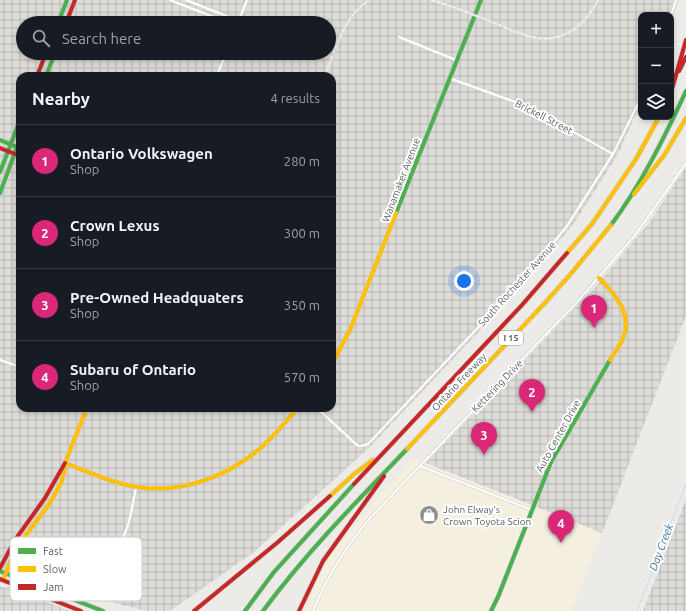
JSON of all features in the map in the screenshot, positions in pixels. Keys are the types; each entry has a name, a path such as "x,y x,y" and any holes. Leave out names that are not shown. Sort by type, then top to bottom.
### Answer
{"main road":[{"path":"61,16 67,0"},
{"path":"69,16 75,0"},
{"name":"Wanamaker Avenue","path":"336,356 350,330 481,0"},
{"path":"673,84 686,40"},
{"path":"674,84 686,56"},
{"path":"39,72 43,60"},
{"path":"48,72 52,60"},
{"name":"Ontario Freeway","path":"263,611 285,581 336,522 569,276 602,237 622,210 667,132 686,91"},
{"path":"622,210 665,154 686,118"},
{"name":"Ontario Freeway","path":"245,611 274,572 522,305 592,224 636,159 657,120"},
{"path":"0,172 16,130"},
{"path":"0,140 16,147"},
{"path":"0,148 15,154 0,193"},
{"name":"Auto Center Drive","path":"491,611 498,597 551,462 623,338 626,319 623,306 613,291 599,278"},
{"path":"15,537 45,497 59,470 65,463 84,412"},
{"path":"65,463 108,480 136,487 180,487 205,481 224,473 246,460 262,447 294,412"},
{"path":"194,611 278,542 354,474 384,452"},
{"path":"299,611 316,574 331,548 394,462"},
{"path":"25,537 55,495 65,473 65,463"},
{"path":"10,546 0,569 10,575"},
{"path":"1,580 10,564"},
{"path":"55,601 81,611"},
{"path":"77,601 103,611"}],"street":[{"path":"170,0 210,16"},
{"path":"186,0 224,16"},
{"path":"240,16 247,0"},
{"path":"672,12 676,0"},
{"path":"399,37 456,60"},
{"path":"219,72 223,60"},
{"name":"Brickell Street","path":"449,78 529,107 613,154"},
{"name":"South Rochester Avenue","path":"321,412 356,443 362,446 368,444 525,278 567,226 613,154 638,104"},
{"name":"Kettering Drive","path":"313,611 328,578 342,554 355,536 370,518 599,278 650,215 686,163"},
{"path":"0,360 16,366"},
{"path":"420,466 532,510"},
{"path":"123,537 130,522 136,487"}],"shaded area":[{"path":"0,0 678,0 674,13 638,12 638,110 617,156 575,222 519,289 370,447 254,552 170,611 147,611 107,601 142,601 142,537 10,537 10,571 0,567"},
{"path":"686,167 686,316 602,533 426,463 597,285 649,223"},
{"path":"413,458 602,533 571,611 305,611 325,565 334,550"},
{"path":"686,499 686,611 643,611"},
{"path":"0,586 10,588 10,601 45,601 71,611 0,611"}],"waterway":[{"name":"Day Creek","path":"637,611 686,484"}],"railway":[{"path":"336,48 341,34 353,15 369,0"},
{"path":"431,0 462,10 522,34 543,38 553,38 563,35 580,25 593,9 598,0"},
{"path":"327,72 331,60"}],"traffic: fast":[{"path":"61,16 67,0"},
{"path":"396,213 481,0"},
{"path":"48,72 52,60"},
{"path":"611,225 642,177 661,143 686,91"},
{"path":"0,172 16,130"},
{"path":"0,140 16,147"},
{"path":"0,193 16,150"},
{"path":"491,611 498,597 551,462 610,360"},
{"path":"263,611 314,548 407,449"},
{"path":"245,611 274,572 354,484"},
{"path":"0,571 10,575"},
{"path":"77,601 103,611"}],"traffic: slow":[{"path":"634,194 665,154 686,118"},
{"path":"567,253 592,224 636,159 657,120"},
{"path":"336,356 350,330 396,213"},
{"path":"407,449 543,305 611,225"},
{"path":"599,278 621,305 626,321 623,338 610,360"},
{"path":"24,537 50,503 61,483 65,463 85,412"},
{"path":"65,463 109,480 137,487 171,488 188,485 220,474 250,457 277,432 294,412"},
{"path":"330,496 354,474 373,460"},
{"path":"3,580 10,563"}],"traffic: jam":[{"path":"69,16 75,0"},
{"path":"673,84 686,40"},
{"path":"679,71 686,57"},
{"path":"39,72 43,60"},
{"path":"0,148 15,154"},
{"path":"354,484 522,305 567,253"},
{"path":"17,537 45,498 65,463"},
{"path":"299,611 323,561 384,476"},
{"path":"194,611 278,542 330,496"},
{"path":"0,568 10,549"},
{"path":"0,579 10,583"},
{"path":"56,601 81,611"}],"place":[{"name":"Ontario Volkswagen","path":"594,328"},
{"name":"Crown Lexus","path":"532,412"},
{"name":"Pre-Owned Headquaters","path":"484,455"},
{"name":"John Elway's Crown Toyota Scion","path":"429,515"},
{"name":"Subaru of Ontario","path":"561,543"}]}
